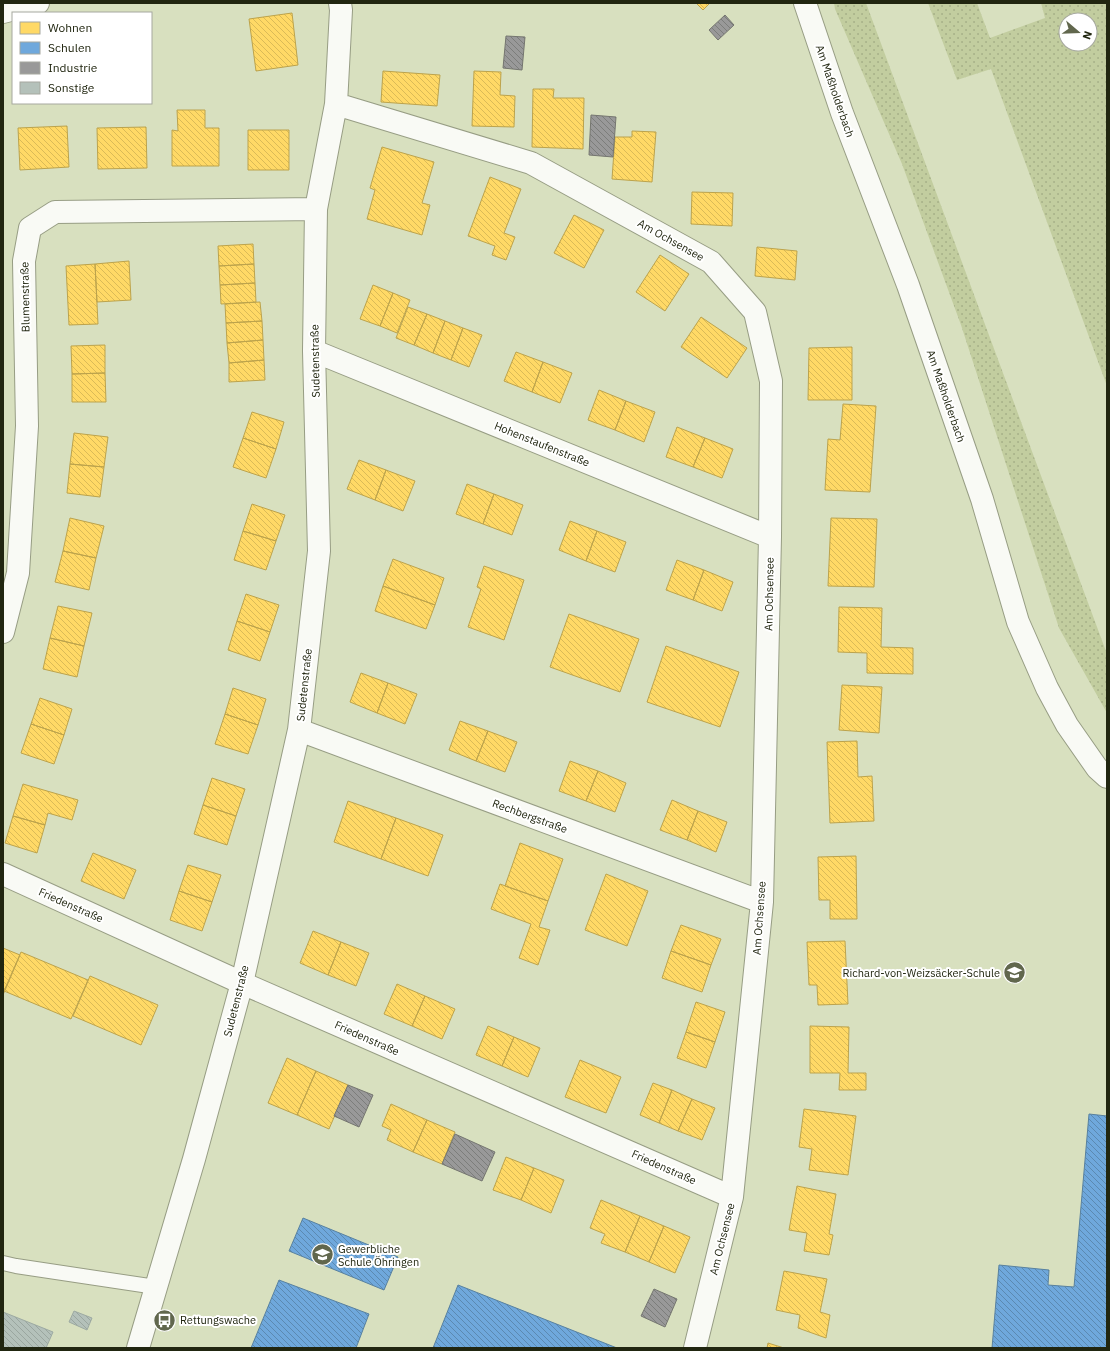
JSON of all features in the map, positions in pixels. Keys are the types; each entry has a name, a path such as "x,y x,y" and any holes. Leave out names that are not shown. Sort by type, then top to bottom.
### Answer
{"street":[{"path":"3,12 38,3"},
{"name":"Sudetenstraße","path":"138,1348 194,1159 242,983 299,730 319,551 314,350 316,209 336,104 341,10 340,3"},
{"name":"Am Maßholderbach","path":"805,3 842,113 908,285 982,500 1018,622 1047,688 1068,725 1097,768 1107,777"},
{"name":"Am Ochsensee","path":"336,104 531,162 711,262 756,312 771,381 770,537 762,902 732,1198 695,1348"},
{"name":"Blumenstraße","path":"3,632 18,573 27,426 24,261 30,228 55,212 316,209"},
{"name":"Hohenstaufenstraße","path":"314,350 770,537"},
{"name":"Rechbergstraße","path":"299,730 762,902"},
{"name":"Friedenstraße","path":"3,874 242,983 732,1198"}],"lane":[{"path":"3,1263 156,1286"}],"green space":[{"path":"834,3 866,3 1107,654 1107,713 1059,628 961,325 902,164 835,9"},
{"path":"928,3 977,3 990,38 1045,18 1041,3 1107,3 1107,386 991,69 957,80"}],"building: Wohnen":[{"path":"696,3 710,3 703,10"},
{"path":"292,13 298,65 256,71 249,19"},
{"path":"383,71 440,75 437,106 381,102"},
{"path":"474,71 501,72 500,95 515,96 514,127 472,126"},
{"path":"533,89 554,89 553,98 584,98 583,149 532,147"},
{"path":"177,110 205,110 205,128 219,128 219,166 172,166 172,130 178,131"},
{"path":"67,126 69,167 20,170 18,128"},
{"path":"146,127 147,168 98,169 97,128"},
{"path":"248,130 289,130 289,170 248,170"},
{"path":"632,131 656,132 652,182 612,179 615,137 632,137"},
{"path":"382,147 434,162 422,203 430,205 422,235 367,219 375,190 370,188"},
{"path":"490,177 521,189 504,233 515,237 506,260 492,255 495,246 468,236"},
{"path":"692,192 733,193 732,226 691,224"},
{"path":"574,215 604,230 584,268 554,253"},
{"path":"253,244 254,264 219,266 218,246"},
{"path":"757,247 797,251 795,280 755,276"},
{"path":"660,255 689,274 665,311 636,292"},
{"path":"129,261 131,300 97,302 95,264"},
{"path":"95,264 98,324 69,325 66,266"},
{"path":"254,264 255,283 220,285 219,266"},
{"path":"255,283 256,302 221,304 220,285"},
{"path":"373,285 393,293 380,326 360,319"},
{"path":"393,293 410,300 397,333 380,326"},
{"path":"260,302 262,321 226,323 225,304"},
{"path":"408,307 427,314 414,345 396,338"},
{"path":"427,314 445,321 433,353 414,345"},
{"path":"701,317 747,348 727,378 681,347"},
{"path":"262,321 263,340 227,343 226,323"},
{"path":"445,321 463,328 451,360 433,353"},
{"path":"463,328 482,335 469,367 451,360"},
{"path":"263,340 264,360 229,363 227,343"},
{"path":"105,345 105,373 72,374 71,346"},
{"path":"852,347 852,400 808,400 809,348"},
{"path":"516,352 543,362 532,392 504,381"},
{"path":"264,360 265,380 229,382 229,363"},
{"path":"543,362 572,373 560,403 532,392"},
{"path":"105,373 106,402 72,402 72,374"},
{"path":"599,390 626,401 615,430 588,420"},
{"path":"626,401 655,412 644,442 615,430"},
{"path":"843,404 876,406 870,492 825,490 828,439 840,440"},
{"path":"252,412 284,422 276,449 243,438"},
{"path":"677,427 705,438 693,467 666,457"},
{"path":"74,433 108,437 104,467 70,464"},
{"path":"243,438 276,449 266,478 233,467"},
{"path":"705,438 733,449 722,478 693,467"},
{"path":"359,460 386,470 375,500 347,489"},
{"path":"70,464 104,467 100,497 67,493"},
{"path":"386,470 415,481 403,511 375,500"},
{"path":"467,484 494,494 483,524 456,514"},
{"path":"494,494 523,505 512,535 483,524"},
{"path":"252,504 285,515 276,541 243,531"},
{"path":"70,518 104,526 96,558 63,551"},
{"path":"831,518 877,519 874,587 828,586"},
{"path":"570,521 597,531 586,561 559,550"},
{"path":"243,531 276,541 266,570 234,560"},
{"path":"597,531 626,542 615,572 586,561"},
{"path":"63,551 96,558 89,590 55,582"},
{"path":"393,559 444,578 435,605 383,586"},
{"path":"677,560 704,570 693,600 666,590"},
{"path":"484,566 524,580 504,640 468,627 481,589 477,587"},
{"path":"704,570 733,582 722,611 693,600"},
{"path":"383,586 435,605 426,629 375,611"},
{"path":"246,594 279,605 270,632 237,621"},
{"path":"58,606 92,613 84,646 50,638"},
{"path":"839,607 882,608 881,647 913,648 913,674 867,673 867,653 838,652"},
{"path":"569,614 639,639 620,692 550,667"},
{"path":"237,621 270,632 260,661 228,650"},
{"path":"50,638 84,646 77,677 43,669"},
{"path":"666,646 739,672 720,727 647,702"},
{"path":"361,673 388,683 377,713 350,702"},
{"path":"388,683 417,694 405,724 377,713"},
{"path":"842,685 882,687 879,733 839,730"},
{"path":"233,688 266,699 258,725 225,714"},
{"path":"40,698 72,709 64,735 31,724"},
{"path":"225,714 258,725 248,754 215,744"},
{"path":"460,721 488,731 476,761 449,750"},
{"path":"31,724 64,735 54,764 21,753"},
{"path":"488,731 517,742 505,772 476,761"},
{"path":"857,741 858,777 872,776 874,821 830,823 827,742"},
{"path":"570,761 598,771 586,801 559,791"},
{"path":"598,771 626,783 615,812 586,801"},
{"path":"212,778 245,789 236,816 203,805"},
{"path":"23,784 78,800 72,820 48,813 45,825 13,816"},
{"path":"672,800 698,811 687,840 660,830"},
{"path":"348,801 396,818 381,859 334,842"},
{"path":"203,805 236,816 227,845 194,834"},
{"path":"698,811 727,822 716,852 687,840"},
{"path":"13,816 45,825 37,853 5,843"},
{"path":"396,818 443,835 428,876 381,859"},
{"path":"520,843 563,859 548,901 505,886"},
{"path":"93,853 136,870 124,899 81,881"},
{"path":"856,856 857,919 830,919 830,900 819,900 818,857"},
{"path":"188,865 221,875 212,902 179,891"},
{"path":"606,874 648,891 627,946 585,930"},
{"path":"500,884 548,901 539,927 550,930 538,965 519,958 531,924 491,909"},
{"path":"179,891 212,902 202,931 170,920"},
{"path":"681,925 721,939 711,965 671,951"},
{"path":"313,931 341,942 328,975 300,963"},
{"path":"845,941 848,1004 818,1005 817,985 809,985 807,942"},
{"path":"341,942 369,953 356,986 328,975"},
{"path":"3,948 20,955 3,995"},
{"path":"671,951 711,965 702,992 662,978"},
{"path":"21,952 88,980 71,1019 4,991"},
{"path":"90,976 158,1005 141,1045 73,1016"},
{"path":"397,984 425,996 412,1026 384,1014"},
{"path":"425,996 455,1009 442,1039 412,1026"},
{"path":"696,1002 725,1012 715,1042 686,1032"},
{"path":"488,1026 514,1037 502,1066 476,1055"},
{"path":"810,1026 849,1027 848,1073 866,1073 866,1090 839,1090 840,1073 810,1073"},
{"path":"686,1032 715,1042 706,1068 677,1058"},
{"path":"514,1037 540,1048 528,1077 502,1066"},
{"path":"287,1058 316,1071 297,1115 268,1103"},
{"path":"580,1060 621,1077 606,1113 565,1097"},
{"path":"316,1071 348,1085 329,1129 297,1115"},
{"path":"653,1083 672,1090 659,1123 640,1115"},
{"path":"672,1090 692,1099 678,1131 659,1123"},
{"path":"692,1099 715,1108 702,1140 678,1131"},
{"path":"391,1104 427,1120 413,1152 387,1140 391,1130 382,1126"},
{"path":"804,1109 856,1116 848,1175 809,1170 812,1149 799,1147"},
{"path":"427,1120 455,1132 442,1164 413,1152"},
{"path":"506,1157 534,1168 521,1200 493,1190"},
{"path":"534,1168 564,1180 551,1213 521,1200"},
{"path":"797,1186 836,1194 829,1234 833,1235 829,1255 804,1251 807,1233 789,1230"},
{"path":"601,1200 640,1216 625,1252 601,1243 605,1234 590,1228"},
{"path":"640,1216 664,1226 649,1262 625,1252"},
{"path":"664,1226 690,1237 675,1273 649,1262"},
{"path":"784,1271 827,1279 820,1312 830,1315 826,1338 798,1328 800,1315 776,1310"},
{"path":"768,1343 784,1348 767,1348"}],"building: Schulen":[{"path":"1089,1114 1107,1116 1107,1348 992,1348 999,1265 1049,1270 1048,1285 1074,1287"},
{"path":"303,1218 398,1257 384,1290 289,1251"},
{"path":"279,1280 369,1314 356,1348 251,1348"},
{"path":"458,1285 617,1348 433,1348"}],"building: Industrie":[{"path":"725,15 734,25 718,40 709,30"},
{"path":"506,36 525,37 522,70 503,68"},
{"path":"591,115 616,117 613,157 589,155"},
{"path":"348,1085 373,1095 359,1127 334,1116"},
{"path":"455,1134 495,1152 482,1181 442,1164"},
{"path":"654,1289 677,1299 665,1327 641,1316"}],"building: Sonstige":[{"path":"74,1311 92,1318 87,1330 69,1322"},
{"path":"3,1312 53,1332 46,1348 3,1348"}],"place":[{"name":"Richard-von-Weizsäcker-Schule","path":"1015,973"},
{"name":"Gewerbliche Schule Öhringen","path":"322,1255"},
{"name":"Rettungswache","path":"165,1320"}]}
